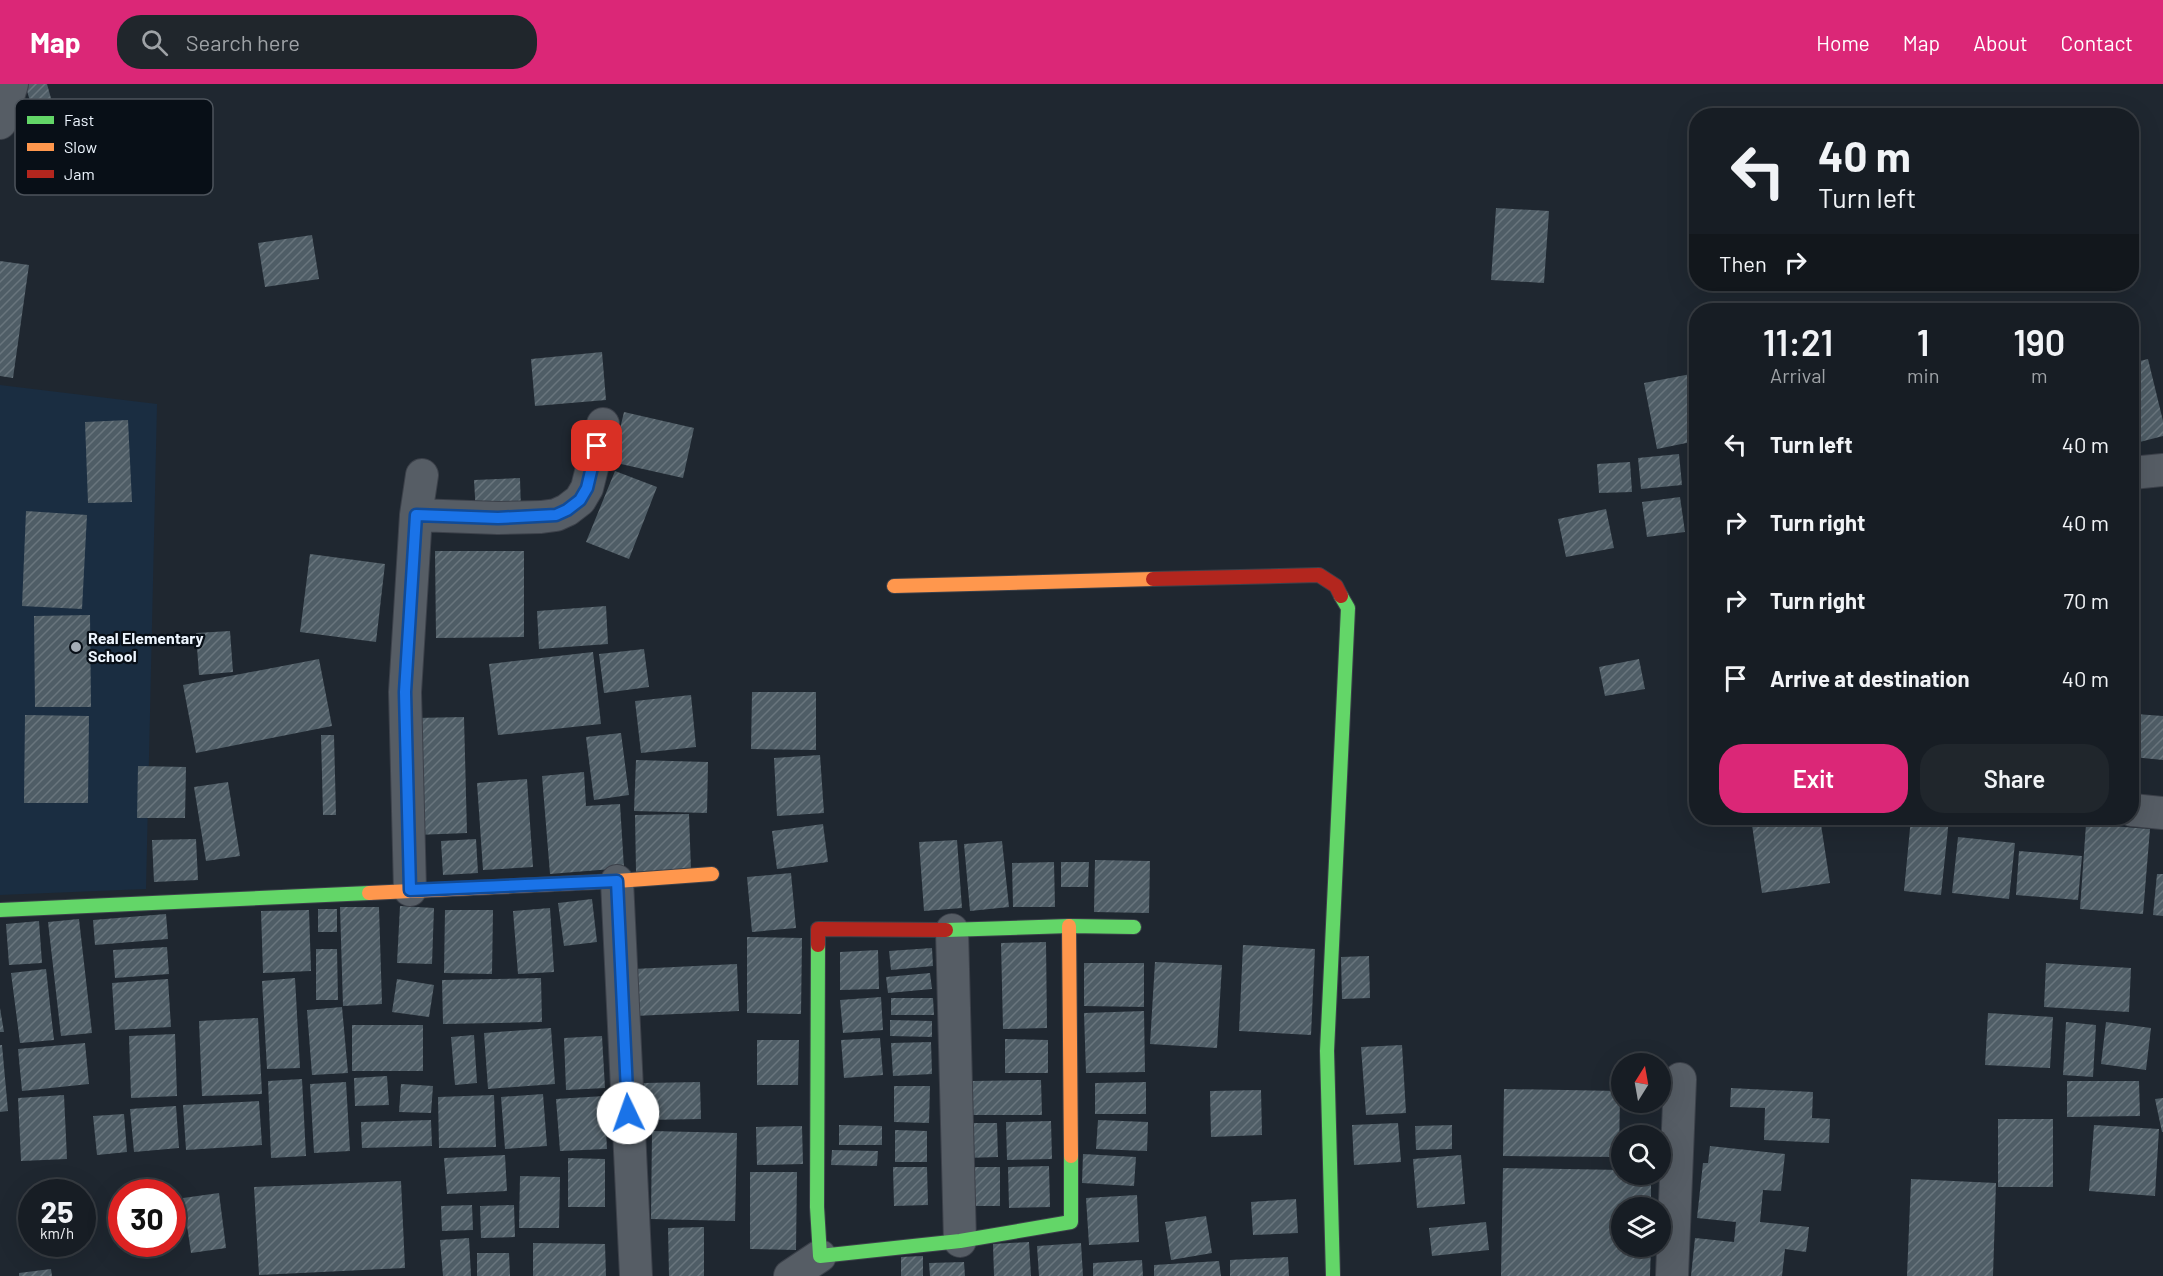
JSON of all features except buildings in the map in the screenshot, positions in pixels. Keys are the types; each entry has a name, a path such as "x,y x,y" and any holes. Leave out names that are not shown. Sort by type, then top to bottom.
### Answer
{"street":[{"path":"0,123 12,84"},
{"path":"416,515 541,517 556,515 567,510 580,500 587,488 603,424"},
{"path":"2139,473 2163,471"},
{"path":"410,890 405,692 416,515 422,475"},
{"path":"894,586 1319,575 1336,586 1348,608 1327,1051 1333,1276"},
{"path":"2139,811 2163,813"},
{"path":"0,910 617,881 712,874"},
{"path":"617,881 636,1276"},
{"path":"790,1276 820,1256 960,1240 1071,1222 1069,926"},
{"path":"820,1256 817,1207 818,928 952,930 1069,926 1134,927"},
{"path":"952,930 960,1240"},
{"path":"1671,1276 1680,1079"}],"shaded area":[{"name":"Real Elementary School","path":"0,385 157,404 146,889 0,895"}],"traffic: fast":[{"path":"1333,1276 1327,1051 1348,608 1341,596"},
{"path":"0,910 369,893"},
{"path":"946,930 1069,926 1134,927"},
{"path":"818,945 817,1207 820,1256 960,1241 1071,1222 1071,1156"}],"traffic: slow":[{"path":"894,586 1153,579"},
{"path":"369,893 712,874"},
{"path":"1069,926 1071,1156"}],"traffic: jam":[{"path":"1153,579 1319,575 1336,586 1341,596"},
{"path":"818,945 818,929 946,930"}],"place":[{"name":"Real Elementary School","path":"76,647"}],"route":[{"path":"597,446 587,488 580,500 556,515 498,518 416,515 405,692 410,890 617,881 628,1113"}]}
